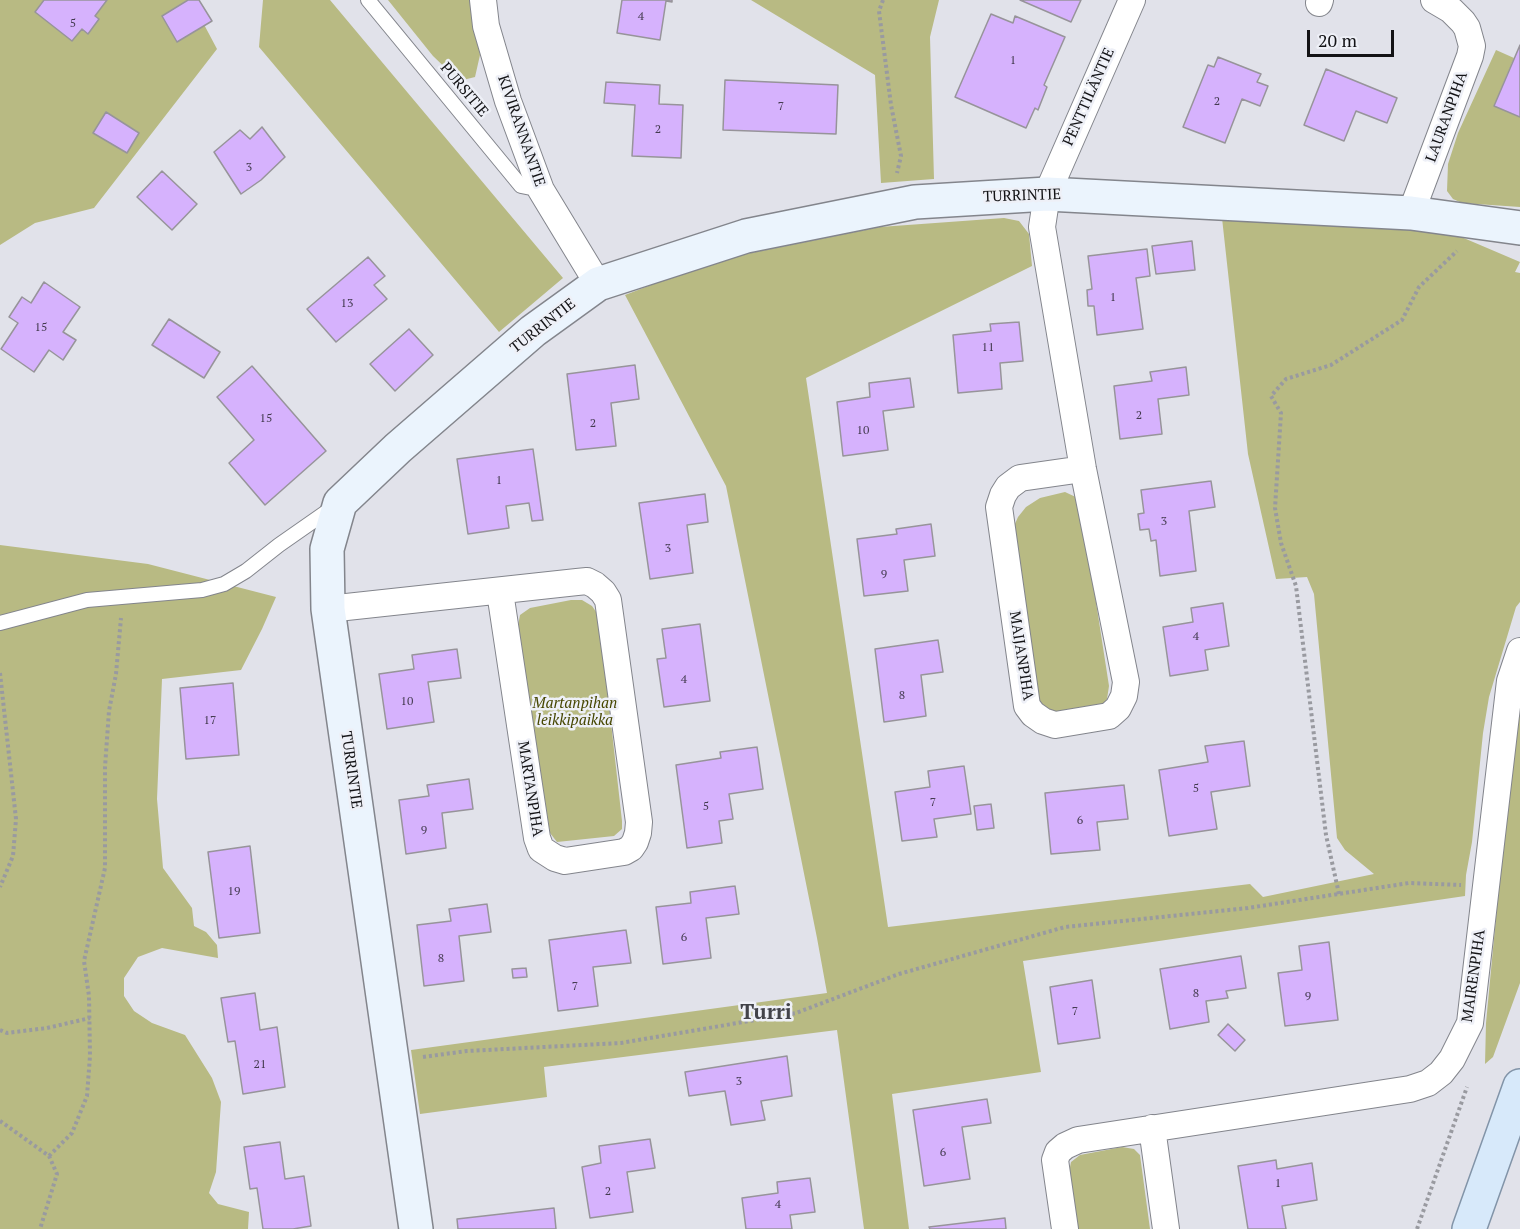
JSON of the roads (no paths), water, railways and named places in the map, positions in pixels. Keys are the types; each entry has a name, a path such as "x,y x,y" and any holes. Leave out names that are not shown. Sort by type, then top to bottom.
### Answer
{"main road":[{"path":"1469,1229 1520,1086"}],"street":[{"name":"KIVIRANNANTIE","path":"483,0 486,26 508,100 541,190 598,284"},
{"name":"PENTTILÄNTIE","path":"1047,194 1132,0"},
{"name":"LAURANPIHA","path":"1412,213 1472,46 1463,22 1451,10 1434,0"},
{"name":"TURRINTIE","path":"416,1229 328,609 327,549 340,503 398,448 533,331 598,284 746,236 915,202 1047,194 1412,213 1520,228"},
{"name":"MAIJANPIHA","path":"1047,194 1042,226 1083,469 1126,682 1124,696 1118,708 1109,716 1055,724 1043,721 1027,706 999,507 1008,487 1020,478 1083,469"},
{"name":"MARTANPIHA","path":"328,609 587,582 603,592 608,600 639,822 635,842 624,852 565,861 541,849 537,838 500,592"},
{"name":"MAIRENPIHA","path":"1065,1229 1055,1160 1058,1152 1078,1140 1410,1089 1428,1083 1441,1073 1452,1059 1470,1023 1510,681 1520,651"},
{"path":"1152,1128 1166,1229"}],"lane":[{"name":"PURSITIE","path":"368,0 521,186 541,190"},
{"path":"0,623 87,600 202,590 224,584 246,571 279,544 340,503"}],"district":[{"name":"Turri","path":"766,1013"}],"park label":[{"name":"Martanpihan leikkipaikka","path":"575,712"}]}
